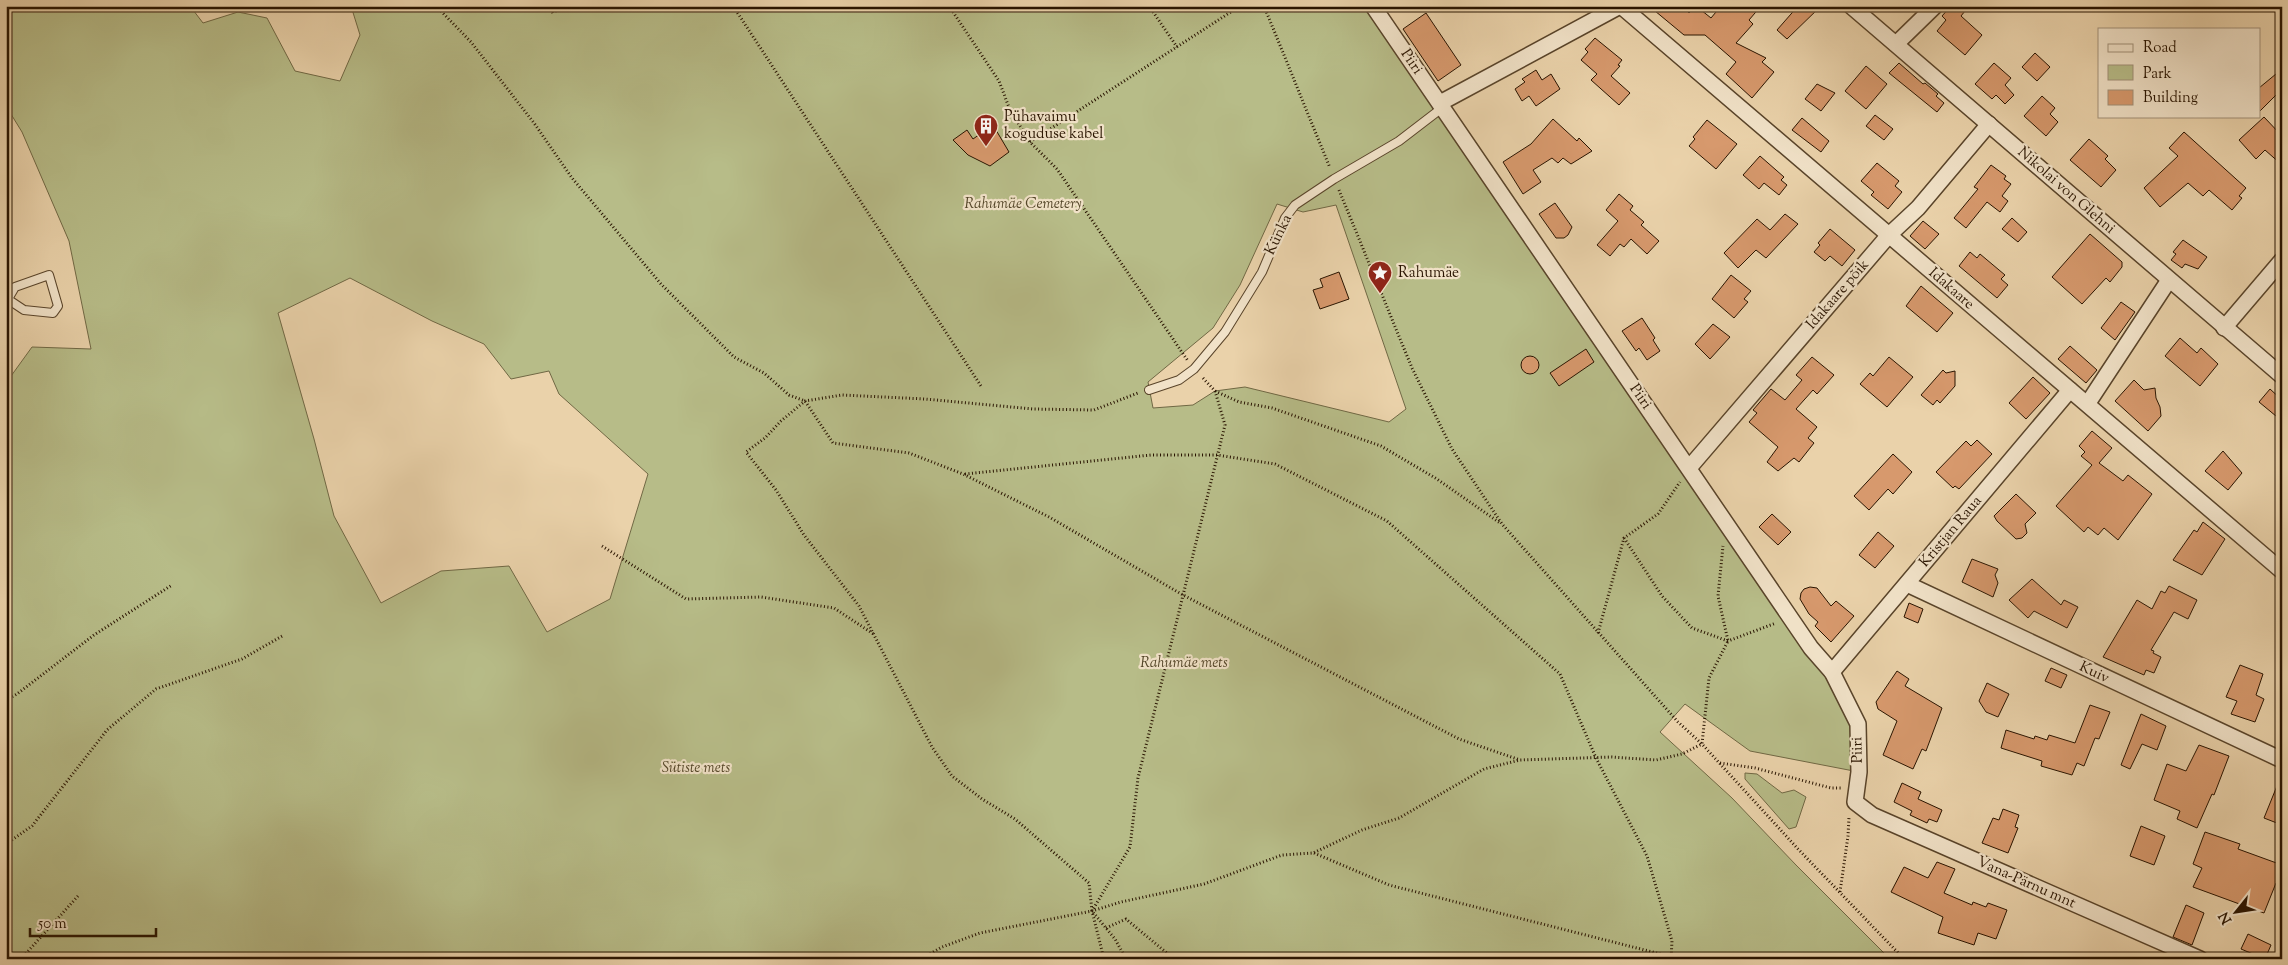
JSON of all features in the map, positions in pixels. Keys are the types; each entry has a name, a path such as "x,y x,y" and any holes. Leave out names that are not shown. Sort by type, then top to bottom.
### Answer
{"street":[{"name":"Piiri","path":"1373,6 1790,618 1811,648 1832,672 1858,724 1859,772 1855,795"},
{"name":"Künka","path":"1441,106 1621,6"},
{"name":"Idakaare","path":"1621,6 2070,390 2088,403 2282,571"},
{"name":"Nikolai von Glehni","path":"1851,6 2282,376"},
{"path":"1896,44 1935,6"},
{"name":"Idakaare põik","path":"1689,468 1889,236 1918,208 1989,124"},
{"path":"2224,328 2282,260"},
{"path":"2088,403 2169,280"},
{"name":"Kristjan Raua","path":"1832,672 2070,390"},
{"name":"Kuiv","path":"1907,584 2282,760"},
{"name":"Vana-Pärnu mnt","path":"1855,795 1872,815 2200,959"}],"lane":[{"name":"Künka","path":"1149,390 1179,380 1194,369 1225,332 1262,272 1285,218 1295,205 1334,178 1399,141 1441,106"},
{"path":"49,275 58,306 53,313 24,310 7,298 15,287 49,275"}],"path":[{"path":"436,6 471,42 534,123 572,178 661,284 734,357 764,373 789,395 805,401 842,395 926,399 1033,410 1094,410 1149,390"},
{"path":"548,6 553,13 564,6"},
{"path":"736,6 737,12 981,386"},
{"path":"949,6 999,80 1010,110 1030,142 1056,169 1194,369 1215,391 1239,402 1272,408 1381,446 1437,479 1502,524"},
{"path":"1150,6 1177,47"},
{"path":"1030,142 1240,6"},
{"path":"1264,6 1412,368 1452,450 1502,524 1598,634 1678,722 1702,744 1904,959"},
{"path":"1092,911 1130,848 1138,778 1224,425 1215,391"},
{"path":"805,401 833,444 909,453 964,474 1049,517 1183,595 1459,740 1520,760"},
{"path":"805,401 781,421 765,438 746,452 776,490 804,535 860,606 932,747 952,776 982,800 1015,820 1089,883 1092,911 1104,959"},
{"path":"964,474 1151,455 1217,455 1275,464 1387,521 1560,674 1596,758 1647,856 1672,941 1671,958"},
{"path":"1598,634 1624,538 1658,514 1689,468"},
{"path":"1702,744 1709,678 1728,641 1718,596 1726,522"},
{"path":"1624,538 1662,596 1692,628 1728,641 1790,618"},
{"path":"602,546 686,599 761,597 834,608 875,635"},
{"path":"6,700 18,694 94,636 172,585"},
{"path":"6,844 32,826 107,730 156,689 242,659 284,635"},
{"path":"921,959 942,947 980,933 1092,911 1121,902 1204,884 1282,855 1313,853 1362,830 1399,818 1484,769 1520,760 1596,758 1656,760 1682,754 1702,744"},
{"path":"1719,762 1755,768 1855,795 1849,816 1840,892"},
{"path":"1313,853 1389,885 1680,959"},
{"path":"21,959 78,896"},
{"path":"1092,911 1115,939 1126,959"},
{"path":"1106,928 1126,919 1174,959"}],"green space":[{"path":"6,6 190,6 203,23 238,12 267,18 295,71 340,81 360,35 351,6 1373,6 1689,468 1858,724 1859,772 1750,751 1685,704 1660,732 1732,798 1890,959 6,959 6,383 32,347 91,349 69,241 22,132 6,106","holes":["1277,204 1303,212 1336,205 1406,409 1389,422 1245,387 1215,391 1193,405 1153,408 1148,382 1213,328 1240,285","350,278 432,321 484,344 511,379 549,371 559,394 648,474 610,599 547,632 509,566 441,571 381,603 334,516 278,313"]},
{"path":"1745,773 1757,774 1782,793 1794,790 1806,797 1796,827 1789,829 1745,779"}],"building":[{"path":"1649,6 1682,6 1689,13 1696,6 1711,18 1721,6 1761,6 1749,20 1753,24 1736,43 1766,58 1762,62 1774,72 1752,98 1726,74 1736,62 1705,35 1684,35"},
{"path":"1798,6 1821,6 1787,39 1777,30"},
{"path":"1951,6 1969,6 1961,16 1982,35 1965,55 1937,31 1946,20 1942,16"},
{"path":"1426,13 1461,65 1438,81 1403,29"},
{"path":"1595,38 1622,60 1618,65 1620,66 1611,76 1630,93 1619,105 1591,80 1597,74 1581,60 1588,52 1585,49"},
{"path":"2035,53 2050,67 2037,81 2022,67"},
{"path":"1899,63 1923,84 1925,83 1938,94 1936,96 1944,103 1937,112 1889,73"},
{"path":"1994,63 2011,78 2005,85 2014,95 2005,104 1996,95 1992,99 1975,84"},
{"path":"1866,66 1887,84 1866,109 1845,91"},
{"path":"2282,69 2282,89 2260,111 2260,87"},
{"path":"1536,70 1542,80 1551,74 1560,89 1536,106 1529,96 1522,101 1515,89 1525,82 1522,79"},
{"path":"1817,84 1835,93 1821,111 1805,99"},
{"path":"2042,96 2055,108 2050,114 2058,122 2046,136 2024,116"},
{"path":"1875,115 1893,129 1884,140 1866,126"},
{"path":"2264,117 2282,136 2282,165 2265,150 2256,159 2239,140"},
{"path":"1802,118 1829,141 1821,152 1792,130"},
{"path":"1553,119 1577,141 1579,138 1592,151 1571,164 1563,158 1558,163 1552,158 1533,170 1541,182 1523,194 1503,162 1531,144"},
{"path":"1707,120 1737,144 1716,169 1689,146 1695,139 1693,137"},
{"name":"Pühavaimu koguduse kabel","path":"993,125 1009,152 990,166 968,155 953,140 967,130 973,139"},
{"path":"2184,132 2246,188 2239,196 2242,198 2232,210 2209,190 2203,196 2188,183 2160,207 2144,188 2178,156 2169,148"},
{"path":"2089,139 2108,156 2105,159 2116,170 2101,187 2070,160"},
{"path":"1760,156 1784,177 1781,180 1787,185 1779,195 1764,183 1759,189 1743,175"},
{"path":"1877,163 1899,181 1895,186 1902,192 1888,209 1871,195 1874,192 1861,181"},
{"path":"1991,165 2006,176 2004,179 2011,184 2002,196 2008,201 2000,212 1987,202 1966,228 1954,218 1978,189 1974,187"},
{"path":"1619,194 1633,206 1630,210 1644,222 1641,225 1659,241 1647,254 1631,239 1624,247 1620,244 1610,256 1597,245 1618,221 1606,210"},
{"path":"1555,203 1572,227 1564,238 1556,238 1539,214"},
{"path":"1785,214 1798,224 1766,258 1756,250 1738,268 1724,253 1757,219 1770,230"},
{"path":"2012,218 2027,232 2018,242 2002,229"},
{"path":"1923,221 1939,234 1925,249 1910,236"},
{"path":"1830,229 1855,250 1842,266 1830,256 1825,261 1814,252 1820,245 1818,243"},
{"path":"2090,234 2122,262 2122,267 2110,282 2106,278 2082,304 2052,277"},
{"path":"2183,240 2207,257 2198,269 2185,264 2182,268 2171,260 2176,254 2173,252"},
{"path":"1970,252 1977,258 1980,254 2005,275 2001,279 2008,285 1997,298 1959,266"},
{"path":"1339,272 1349,299 1320,309 1313,290 1323,287 1320,279"},
{"path":"1731,275 1751,291 1744,299 1748,302 1734,318 1712,299"},
{"path":"1921,286 1953,313 1937,332 1906,306"},
{"path":"2121,302 2135,312 2115,340 2101,328"},
{"path":"1642,318 1655,338 1653,340 1660,351 1647,360 1639,348 1636,351 1622,331"},
{"path":"1713,324 1730,337 1710,359 1695,344"},
{"path":"2180,338 2197,353 2201,348 2218,364 2200,386 2165,356"},
{"path":"2070,346 2097,370 2086,383 2058,359"},
{"path":"1586,349 1594,362 1559,386 1550,373"},
{"path":"1530,356 1536,359 1539,365 1536,371 1530,374 1524,371 1521,365 1524,359"},
{"path":"1812,357 1834,375 1817,394 1813,390 1796,409 1817,427 1808,438 1814,443 1799,462 1794,458 1778,471 1767,462 1778,447 1749,422 1757,413 1753,410 1771,389 1785,400 1802,380 1796,375"},
{"path":"1889,357 1913,377 1887,407 1860,384 1870,373 1873,376"},
{"path":"1943,370 1946,373 1955,371 1955,386 1940,403 1937,400 1933,405 1921,395"},
{"path":"2033,377 2050,393 2026,419 2009,403"},
{"path":"2134,380 2144,390 2155,388 2161,416 2148,431 2115,401"},
{"path":"2270,389 2282,400 2282,421 2259,402"},
{"path":"2092,431 2112,448 2099,463 2123,481 2128,475 2152,494 2118,540 2104,528 2098,535 2088,527 2084,532 2056,506 2092,465 2081,456 2085,452 2079,446"},
{"path":"1977,440 1992,454 1959,489 1955,486 1953,488 1936,472 1966,441 1971,446"},
{"path":"2223,451 2242,473 2228,490 2205,471"},
{"path":"1893,454 1912,472 1893,494 1888,489 1869,510 1854,496"},
{"path":"2016,494 2036,513 2025,524 2027,533 2022,538 2016,539 1994,516"},
{"path":"1772,514 1791,532 1778,545 1759,527"},
{"path":"2203,522 2225,539 2202,575 2173,560 2194,530 2197,532"},
{"path":"1878,532 1894,546 1875,568 1859,555"},
{"path":"1972,559 1998,569 1995,575 1998,583 1993,597 1962,582"},
{"path":"2032,579 2061,605 2064,600 2078,607 2067,628 2034,611 2028,618 2009,600"},
{"path":"2169,586 2197,600 2188,619 2174,612 2151,650 2161,657 2154,673 2146,670 2144,675 2103,657 2137,600 2152,609 2161,591 2165,593"},
{"path":"1810,587 1817,588 1831,606 1836,601 1854,616 1831,642 1815,626 1818,622 1809,614 1800,599 1804,589"},
{"path":"1909,603 1923,609 1918,623 1904,617"},
{"path":"2240,665 2263,674 2256,695 2264,699 2255,722 2231,714 2237,701 2226,697"},
{"path":"2051,668 2067,675 2061,688 2045,681"},
{"path":"1897,671 1909,679 1905,686 1942,708 1926,751 1922,749 1913,769 1883,755 1897,721 1878,709 1876,702"},
{"path":"1987,683 2009,694 1998,717 1986,712 1979,701"},
{"path":"2090,705 2110,712 2099,739 2095,738 2084,766 2077,763 2072,775 2041,766 2042,761 2001,748 2006,730 2034,739 2035,736 2047,740 2049,735 2075,743"},
{"path":"2141,714 2166,726 2157,750 2142,744 2130,769 2121,765"},
{"path":"2199,745 2229,756 2214,795 2212,794 2197,828 2177,819 2180,811 2154,800 2167,764 2186,771"},
{"path":"2282,776 2282,825 2264,818"},
{"path":"1902,783 1921,792 1918,799 1942,810 1937,822 1929,819 1927,823 1910,815 1912,811 1894,802"},
{"path":"2003,809 2019,815 2015,827 2018,828 2008,853 1982,843 1993,818 1999,820"},
{"path":"2141,826 2165,836 2154,865 2130,856"},
{"path":"2205,832 2240,844 2238,849 2282,865 2282,885 2276,883 2264,913 2193,887 2202,868 2193,864"},
{"path":"1937,862 1955,869 1944,893 1972,905 1973,902 1986,907 1988,903 2007,910 1996,939 1978,933 1974,945 1938,933 1943,917 1891,892 1904,867 1928,878"},
{"path":"2186,905 2204,913 2192,945 2173,937"},
{"path":"2248,934 2271,945 2265,959 2241,949"}],"place":[{"name":"Pühavaimu koguduse kabel","path":"986,147"},
{"name":"Rahumäe","path":"1380,294"}],"park label":[{"name":"Rahumäe Cemetery","path":"1023,204"},
{"name":"Rahumäe mets","path":"1184,663"},
{"name":"Sütiste mets","path":"696,768"}]}
